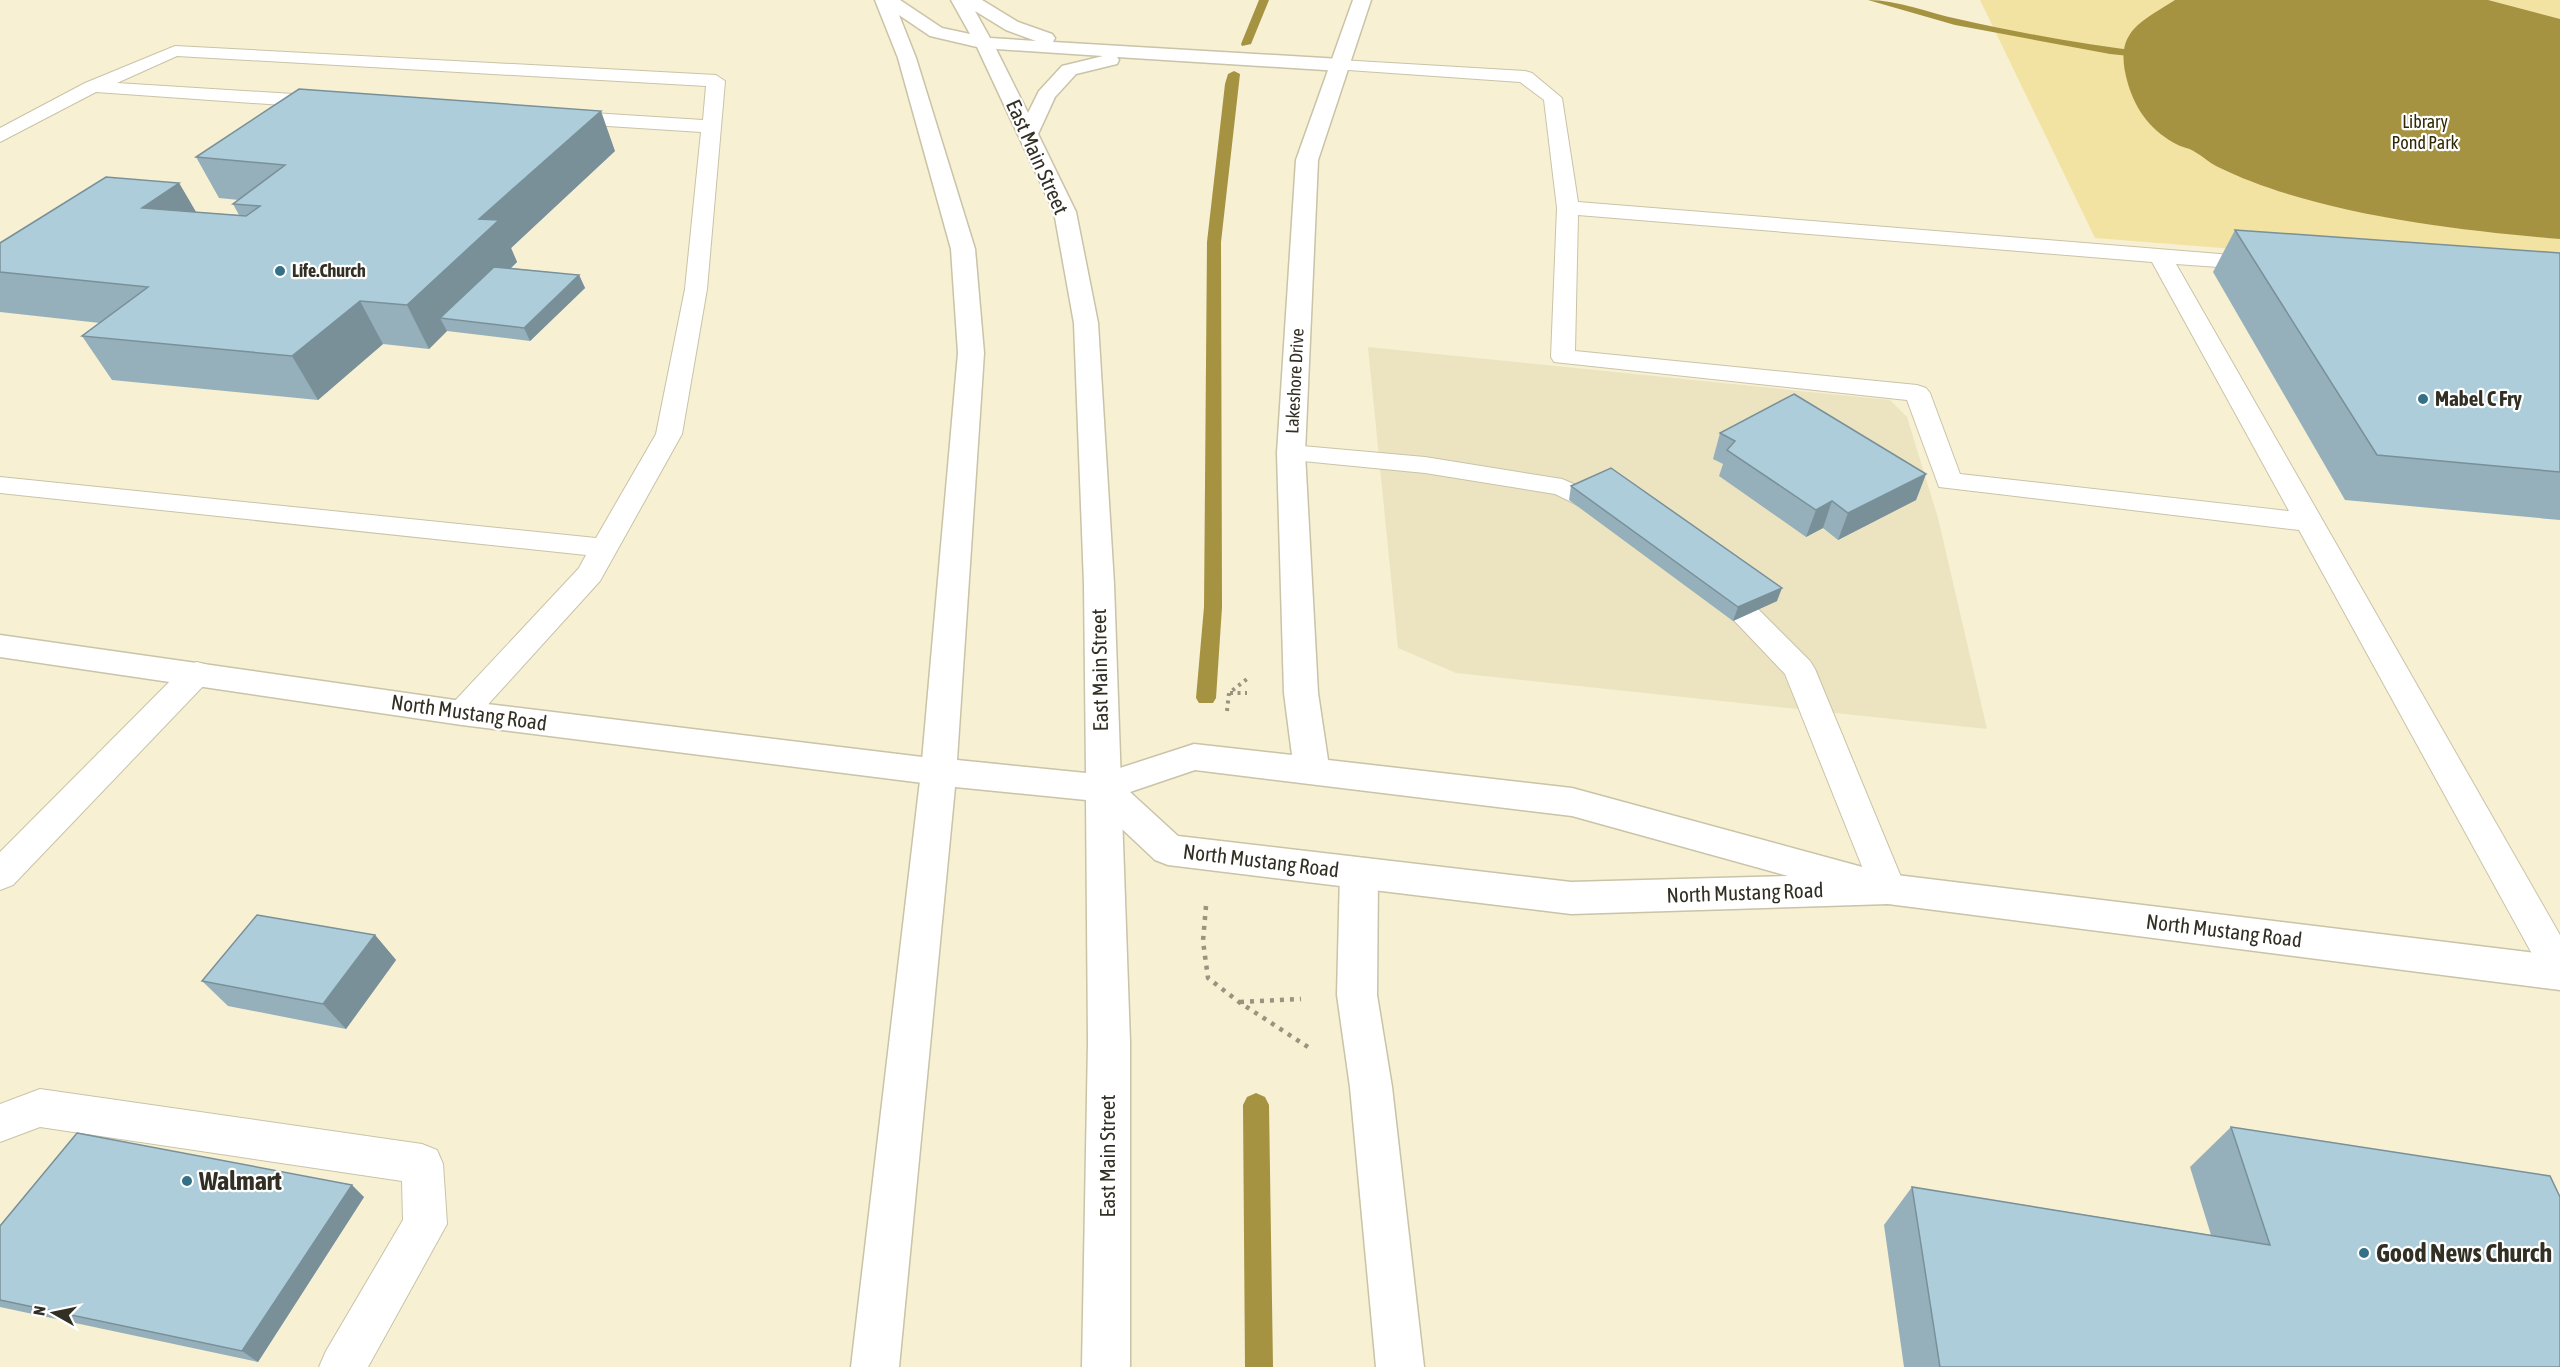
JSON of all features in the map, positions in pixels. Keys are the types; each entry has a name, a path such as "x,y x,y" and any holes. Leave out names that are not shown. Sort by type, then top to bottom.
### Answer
{"main road":[{"path":"886,0 936,32 984,43 1340,65"},
{"path":"876,1367 939,772 971,353 963,249 907,58 886,0"},
{"name":"East Main Street","path":"960,0 984,43 1065,212 1086,323 1099,584 1109,1042 1106,1367"},
{"path":"970,0 1012,26 1051,39 1139,53"},
{"name":"Lakeshore Drive","path":"1312,771 1301,693 1291,453 1307,159 1362,0"},
{"path":"1028,133 1046,95 1069,70 1139,53"},
{"name":"North Mustang Road","path":"0,645 462,713 939,772 1102,788 1194,757 1572,802 1888,889 2560,972"},
{"name":"North Mustang Road","path":"1102,788 1168,850 1571,898 1888,889"},
{"path":"1359,873 1357,996 1371,1087 1400,1367"}],"lane":[{"path":"0,136 92,87 175,51 716,81 696,289 669,434 590,574 462,713"},
{"path":"1340,65 1525,77 1553,98 1568,208 1563,357 1917,393 1949,481 2308,522"},
{"path":"92,87 343,103"},
{"path":"546,116 713,127"},
{"path":"1568,208 2278,264"},
{"path":"2160,256 2560,972"},
{"path":"1291,453 1425,465 1562,488 1633,521"},
{"path":"0,485 605,548"},
{"path":"1699,566 1799,669 1888,889"},
{"path":"0,875 197,673"},
{"path":"0,1123 40,1108 422,1164 425,1224 342,1367"}],"path":[{"path":"1210,854 1203,941 1208,978 1239,1002"}],"shaded area":[{"name":"Library Pond Park","path":"2175,0 2488,0 2560,19 2560,239 2431,225 2340,208 2256,183 2218,167 2193,151 2169,140 2160,134 2140,112 2128,84 2124,53 2126,41 2139,24"},
{"path":"1368,347 1890,400 1907,417 1938,518 1987,729 1456,673 1398,648"}],"green space":[{"name":"Library Pond Park","path":"1980,0 2560,0 2560,275 2095,238"}],"building":[{"name":"Life.Church","path":"299,89 601,111 479,219 499,220 407,305 360,301 292,356 82,336 148,287 0,272 0,243 106,177 179,183 142,208 246,216 260,206 233,204 285,165 196,157"},
{"name":"Mabel C Fry","path":"2235,230 2560,253 2560,472 2377,455"},
{"path":"494,267 579,275 524,328 440,318"},
{"path":"1794,394 1926,474 1848,513 1832,501 1816,510 1727,450 1735,441 1720,433"},
{"path":"1611,468 1782,588 1738,607 1571,486"},
{"path":"257,915 375,935 323,1004 202,981"},
{"name":"Good News Church","path":"2231,1127 2550,1176 2560,1197 2560,1367 1940,1367 1912,1187 2270,1245"},
{"path":"77,1133 352,1185 242,1351 0,1300 0,1226"}],"waterway":[{"path":"1246,44 1264,0"},
{"path":"1873,0 1955,22 2110,51 2149,55"},
{"path":"1206,698 1213,607 1214,242 1234,74"},
{"path":"1256,1105 1259,1367"}],"place":[{"name":"Life.Church","path":"280,271"},
{"name":"Mabel C Fry","path":"2423,399"},
{"name":"Walmart","path":"187,1181"},
{"name":"Good News Church","path":"2364,1253"}]}
